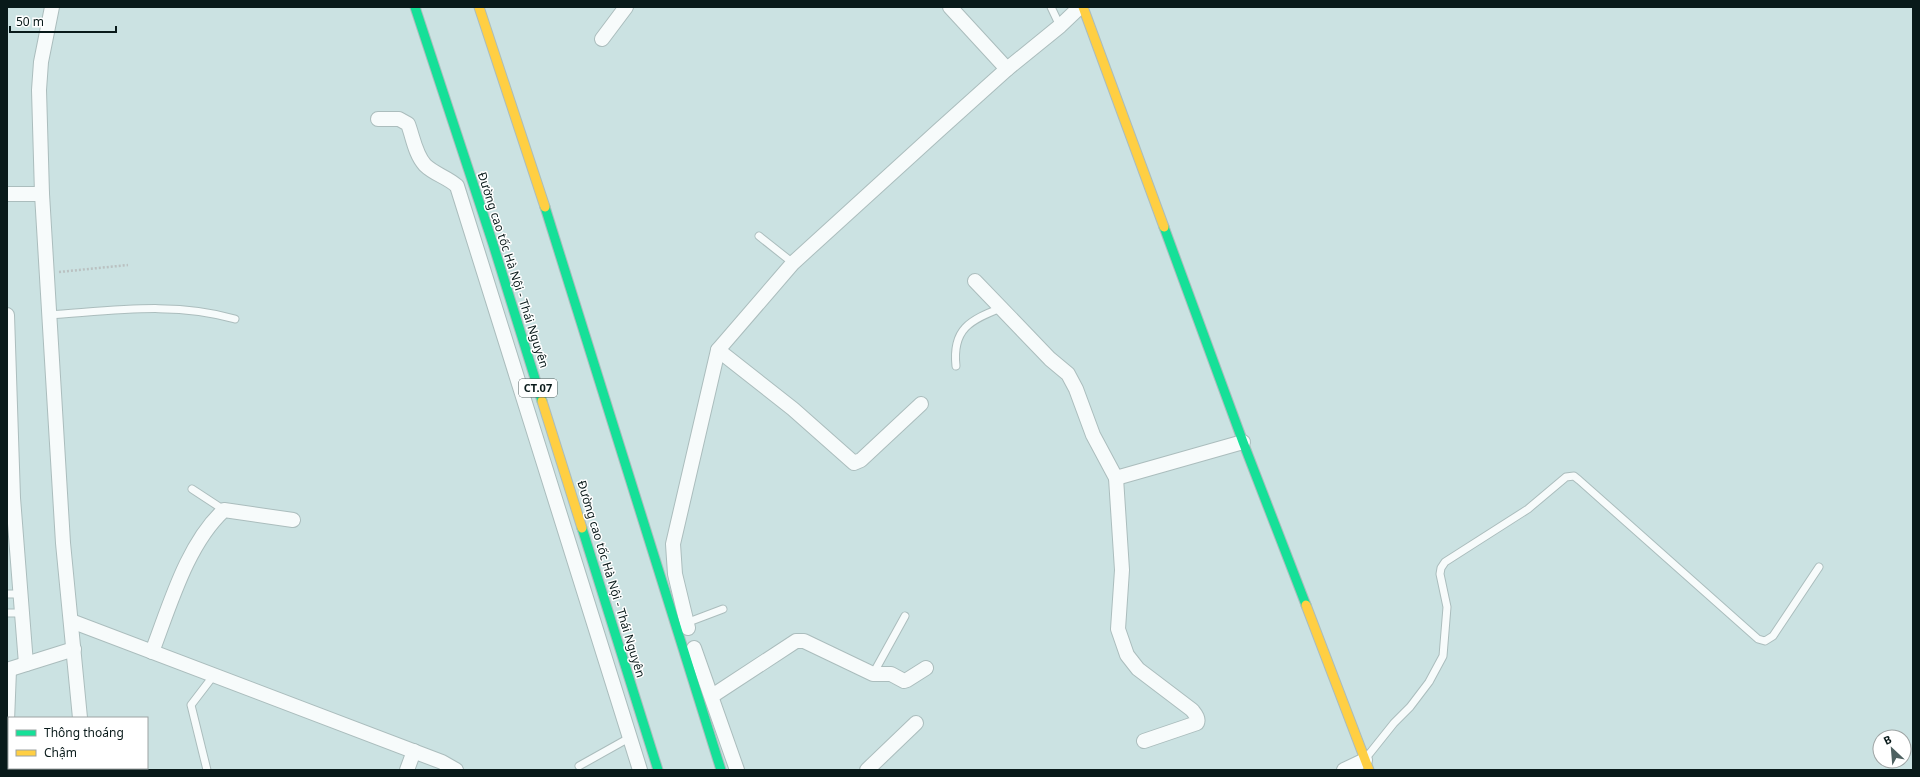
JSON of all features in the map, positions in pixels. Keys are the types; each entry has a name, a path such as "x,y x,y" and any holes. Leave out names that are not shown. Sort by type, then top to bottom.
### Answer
{"main road":[{"name":"Đường cao tốc Hà Nội - Thái Nguyên","path":"415,7 493,244 658,770"},
{"path":"479,7 552,228 721,770"},
{"path":"1083,7 1243,442 1367,765"}],"street":[{"path":"52,7 40,69 42,194 63,543 80,717"},
{"path":"602,39 626,7"},
{"path":"950,7 1007,70"},
{"path":"737,770 686,623 675,574 673,544 718,350 793,263 1007,70 1060,26 1080,7"},
{"path":"378,119 399,119 408,124 418,154 425,165 449,178 457,186 640,770"},
{"path":"12,194 42,194"},
{"path":"975,280 1050,359 1068,374 1076,389 1093,435 1116,478 1122,570 1118,629 1127,655 1138,669 1192,710 1198,721 1197,723 1144,741"},
{"path":"7,315 10,497 14,594 22,613 34,662"},
{"path":"718,350 793,409 854,463 861,460 921,404"},
{"path":"1116,478 1243,442"},
{"path":"152,652 177,588 199,541 210,525 224,510 293,520"},
{"path":"71,621 414,751 453,767 456,770"},
{"path":"712,696 796,641 804,641 873,674 891,674 904,681 926,668"},
{"path":"7,721 8,670 74,650"},
{"path":"867,770 916,722"},
{"path":"407,770 414,751"},
{"path":"1344,770 1367,765"}],"lane":[{"path":"1051,7 1060,26"},
{"path":"759,236 793,263"},
{"path":"50,315 163,308 204,312 235,319"},
{"path":"956,366 954,351 968,324 1000,308"},
{"path":"1367,765 1394,723 1410,707 1429,682 1443,656 1447,607 1440,574 1441,568 1445,562 1528,509 1566,477 1574,476 1579,480 1758,639 1765,641 1773,636 1819,567"},
{"path":"192,489 224,510"},
{"path":"686,623 723,609"},
{"path":"7,613 22,613"},
{"path":"873,674 905,616"},
{"path":"207,770 191,705 214,676"},
{"path":"578,766 630,738"}],"path":[{"path":"47,273 128,266"}],"traffic: fast":[{"path":"415,7 493,244 542,401"},
{"path":"545,207 721,770"},
{"path":"1164,227 1243,442 1306,605"},
{"path":"582,528 658,770"}],"traffic: slow":[{"path":"479,7 545,207"},
{"path":"1083,7 1164,227"},
{"path":"542,401 582,528"},
{"path":"1306,605 1369,770"}]}
